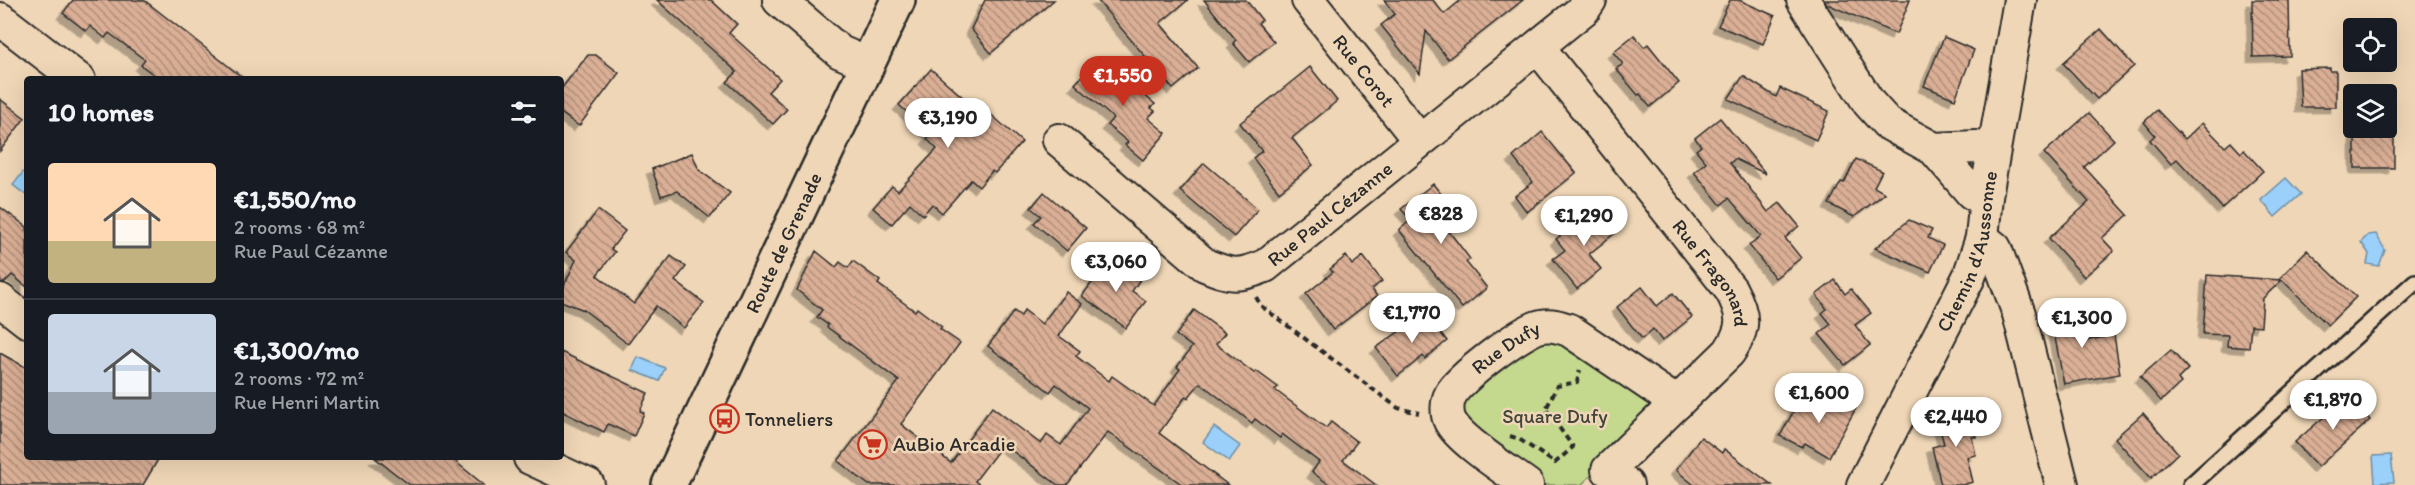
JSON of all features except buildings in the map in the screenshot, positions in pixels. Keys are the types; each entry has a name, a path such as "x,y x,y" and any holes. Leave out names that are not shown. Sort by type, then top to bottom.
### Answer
{"main road":[{"name":"Route de Grenade","path":"669,485 898,0"}],"street":[{"path":"779,0 840,52 868,64"},
{"name":"Rue Corot","path":"1308,0 1419,140"},
{"name":"Rue Paul Cézanne","path":"1059,140 1205,265 1225,273 1245,275 1264,266 1538,47 1584,9 1590,0"},
{"path":"1803,0 1869,103 1887,123 1934,149 1972,193 1986,196"},
{"name":"Chemin d'Aussonne","path":"1863,485 1969,276 1982,238 1986,196 2020,0"},
{"path":"0,19 74,76"},
{"name":"Rue Fragonard","path":"1538,47 1731,290 1740,306 1741,330 1729,352 1677,403 1609,480"},
{"path":"1934,149 1976,147 1994,150"},
{"path":"1982,238 1995,248 2014,301 2062,485"},
{"path":"1969,276 2014,301"},
{"path":"0,300 24,319"},
{"name":"Rue Dufy","path":"1527,485 1458,433 1449,419 1448,407 1451,394 1461,381 1524,332 1548,325 1569,330 1677,403"},
{"path":"534,460 588,485"}],"lane":[{"path":"2191,485 2415,282"}],"green space":[{"name":"Square Dufy","path":"1537,336 1560,339 1645,392 1652,416 1581,485 1535,485 1458,410 1459,401"}],"water":[{"path":"24,171 24,194 13,185"},
{"path":"2286,178 2301,194 2275,217 2261,200"},
{"path":"2376,234 2385,250 2379,266 2367,264 2369,254 2361,242 2368,235"},
{"path":"638,357 665,368 659,381 632,370"},
{"path":"1214,427 1240,446 1229,461 1203,442"},
{"path":"2391,455 2394,482 2375,483 2373,456"}],"place":[{"name":"Tonneliers","path":"724,419"},
{"name":"AuBio Arcadie","path":"872,444"}]}
